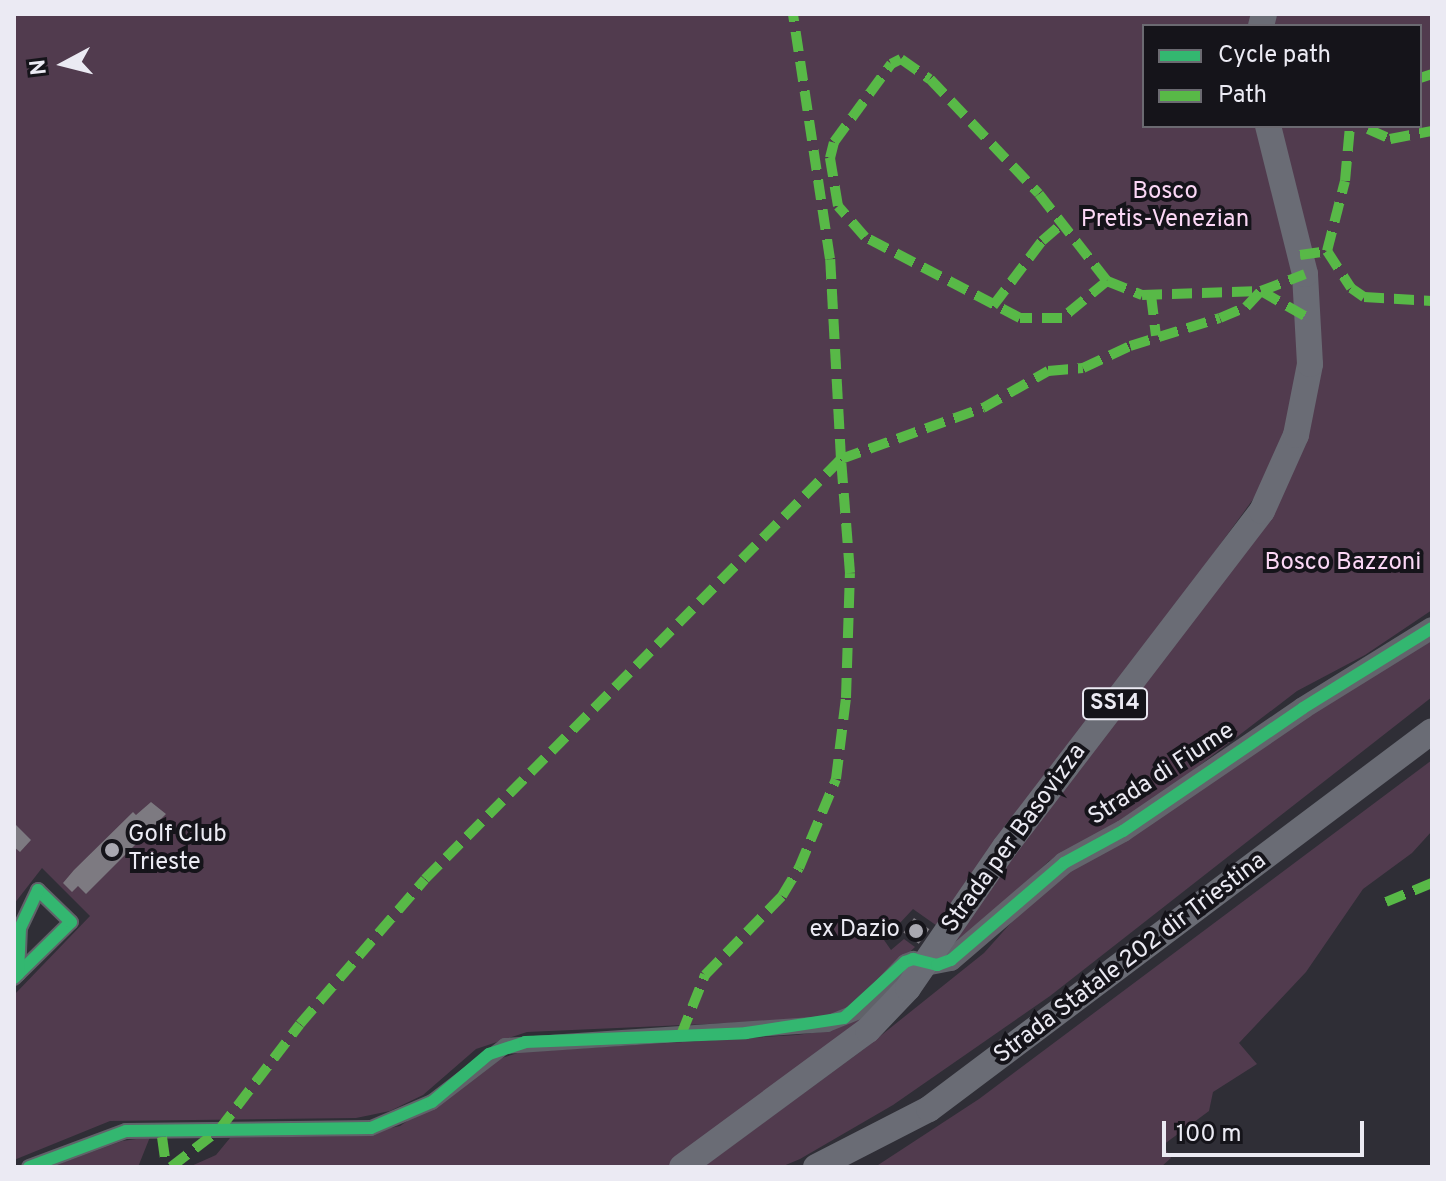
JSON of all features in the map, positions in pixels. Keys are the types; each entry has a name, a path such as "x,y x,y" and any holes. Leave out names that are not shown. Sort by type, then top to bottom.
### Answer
{"main road":[{"name":"Strada per Basovizza","path":"682,1167 868,1030 925,965 1029,814 1239,544 1281,475 1306,395 1310,319 1305,274 1268,128"},
{"name":"Strada Statale 202 dir Triestina","path":"816,1167 929,1109 1419,747 1432,731"}],"street":[{"name":"Strada di Fiume","path":"925,965 951,960 1064,863 1135,824 1303,708 1432,628"},
{"path":"1419,747 1432,724"},
{"path":"38,890 71,922 16,976 20,928 38,890"},
{"path":"29,1167 126,1131 371,1128 432,1102 505,1046 827,1024 857,1012 905,962 913,959 925,965"}],"green space":[{"name":"Bosco Pretis-Venezian","path":"14,14 1257,14 1254,24 1142,24 1142,128 1261,128 1293,264 1303,357 1292,417 1265,483 940,928 913,909 884,940 891,950 904,939 915,947 853,1007 821,1019 527,1032 476,1049 423,1095 390,1111 356,1118 110,1121 14,1160 14,995 90,916 42,868 14,904"},
{"name":"Bosco Bazzoni","path":"1274,14 1432,14 1432,610 1365,655 1297,691 1140,811 1049,861 958,945 952,940 1310,423 1279,128 1422,128 1422,24 1272,24"},
{"path":"1432,637 1432,697 1050,996 893,1105 800,1159 781,1167 703,1167 864,1049 984,953 1045,885"},
{"path":"1432,760 1432,831 1412,853 1363,889 1306,972 1239,1043 1257,1064 1213,1092 1209,1111 1163,1145 1171,1158 1161,1167 875,1167 979,1099"},
{"path":"881,1007 672,1167 189,1167 216,1155 230,1138 352,1136 400,1126 495,1060 521,1052 828,1031"},
{"path":"150,1137 138,1167 51,1167 122,1141"}],"building":[{"name":"Golf Club Trieste","path":"151,802 166,814 86,894 78,886 72,892 63,883 74,870 133,812 136,815"},
{"path":"14,823 31,840 20,852 14,847"},
{"name":"ex Dazio","path":"914,918 929,929 919,944 903,933"}],"marked path":[{"path":"171,1167 219,1130 300,1024 425,879 841,459 830,259 793,14"},
{"path":"1107,281 1062,318 1020,318 865,237 838,206 830,158 834,142 891,64 901,59 930,79 1039,194 1107,281 1142,295 1261,291 1310,319"},
{"path":"1422,77 1432,74"},
{"path":"1300,255 1327,251 1345,181 1350,128"},
{"path":"1368,129 1390,139 1432,131"},
{"path":"993,306 1042,241 1059,226"},
{"path":"1327,251 1351,288 1364,297 1432,301"},
{"path":"681,1035 705,975 782,896 799,868 836,779 846,698 850,573 841,459 983,408 1048,371 1083,368 1130,346 1220,318 1246,307 1261,291 1305,274"},
{"path":"1151,295 1156,336"},
{"path":"1386,902 1432,883"},
{"path":"162,1137 166,1167"}],"cycle path":[{"path":"29,1167 126,1131 371,1128 432,1102 489,1054 525,1042 746,1033 844,1018 905,962 913,959 937,965 951,960 1064,863 1123,831 1303,708 1432,628"},
{"path":"14,978 71,922 38,890 20,928 18,974"}],"place":[{"name":"Golf Club Trieste","path":"112,850"},
{"name":"ex Dazio","path":"916,931"}]}
